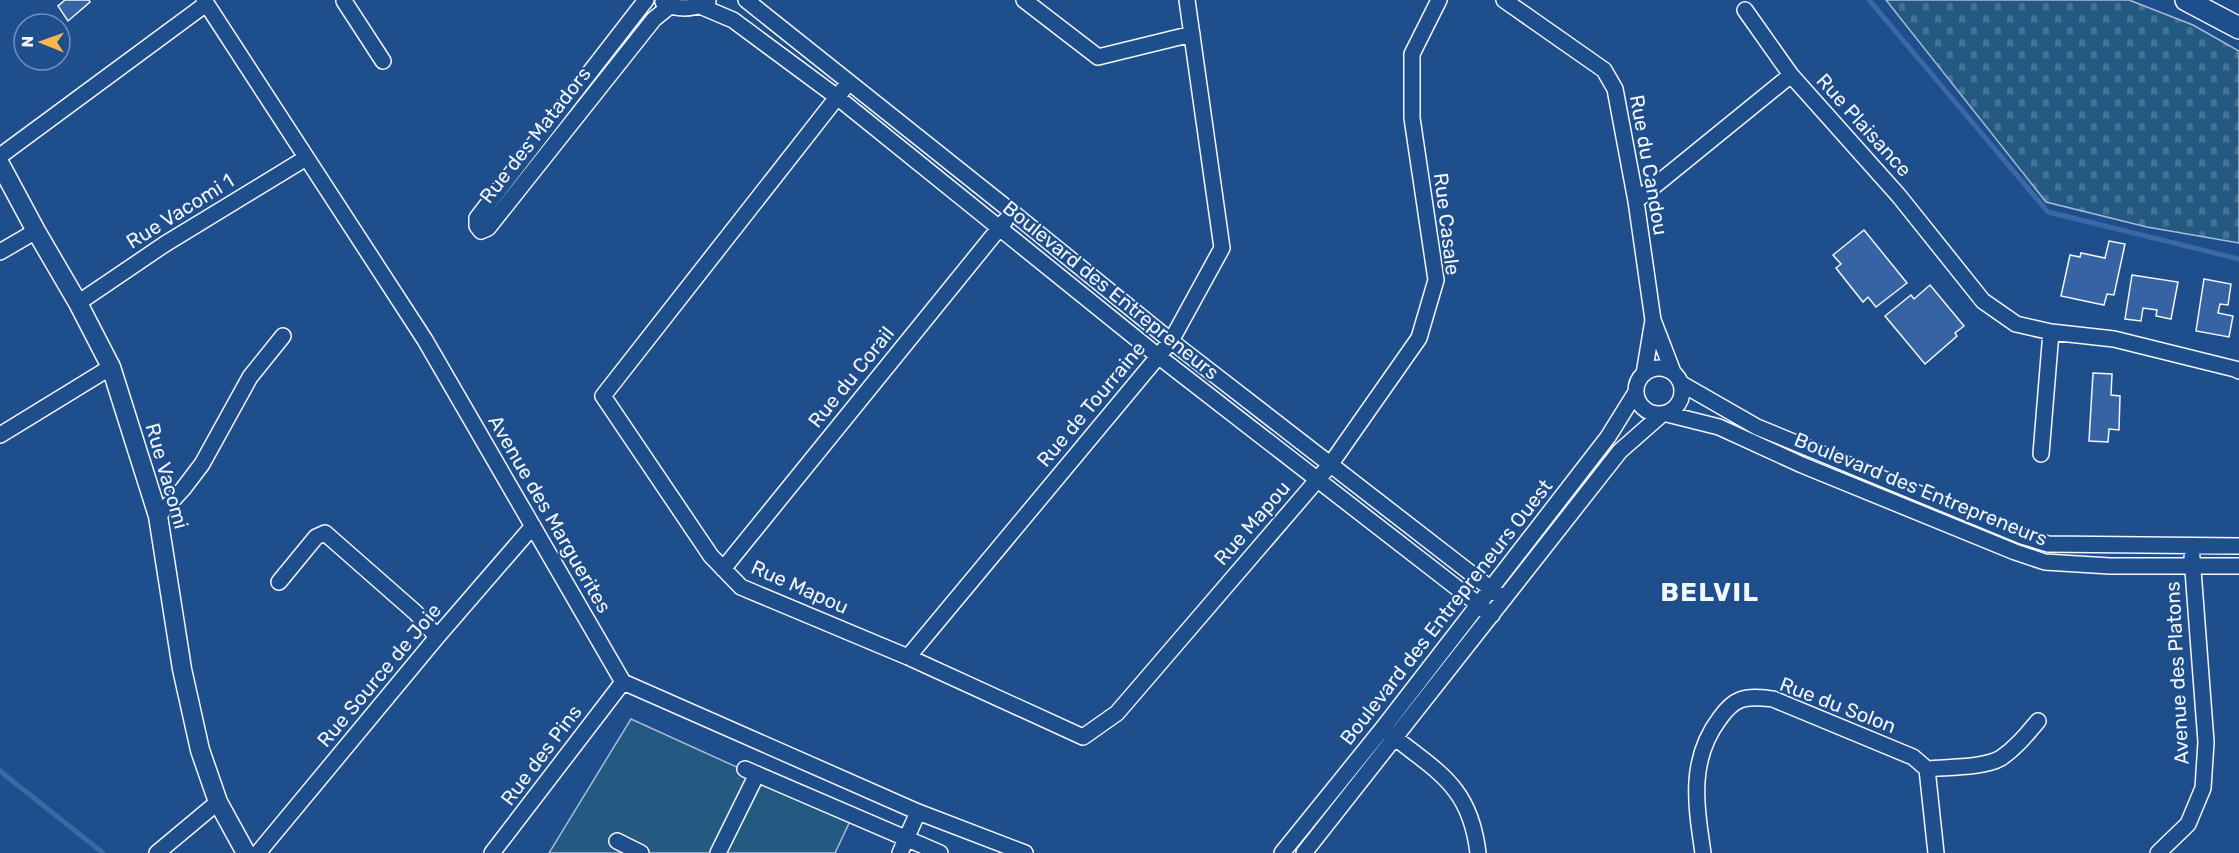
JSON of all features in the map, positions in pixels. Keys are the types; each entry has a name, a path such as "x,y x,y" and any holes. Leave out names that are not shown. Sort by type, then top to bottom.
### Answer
{"main road":[{"path":"2186,0 2239,28"}],"street":[{"path":"344,0 383,61"},
{"name":"Rue des Matadors","path":"646,0 477,218 477,226 481,231 488,228 665,3"},
{"name":"Boulevard des Entrepreneurs","path":"746,0 1171,341 1504,599"},
{"path":"1024,0 1098,57 1192,34"},
{"name":"Rue de Tourraine","path":"908,657 1171,341 1221,248 1187,0"},
{"name":"Rue Casale","path":"1330,465 1419,338 1436,280 1412,118 1412,54 1439,0"},
{"name":"Rue du Candou","path":"1504,0 1604,70 1611,79 1636,201 1653,320 1677,378"},
{"path":"0,156 205,2"},
{"name":"Avenue des Marguerites","path":"205,2 425,340 623,682"},
{"path":"665,3 680,8 705,3"},
{"name":"Boulevard des Entrepreneurs","path":"705,3 733,20 837,97 1158,356 1492,615"},
{"path":"1745,10 1791,75"},
{"name":"Rue Plaisance","path":"1636,201 1791,75 1899,196 1983,301 2016,324 2051,332 2114,339 2239,371"},
{"name":"Rue Mapou","path":"849,82 603,396 711,556 741,587 908,657 1083,737 1117,713 1330,465"},
{"name":"Rue Vacomi 1","path":"78,303 165,244 306,158"},
{"name":"Rue Vacomi","path":"0,164 111,367 158,516 182,669 200,750 218,802 246,853"},
{"name":"Rue du Corail","path":"723,569 1012,212"},
{"path":"0,252 36,231"},
{"name":"Rue du Candou","path":"1644,374 1653,320"},
{"path":"2041,454 2051,332"},
{"path":"158,516 202,464 250,378 283,336"},
{"path":"0,435 111,367"},
{"path":"1636,392 1640,379 1650,370 1662,368 1677,378 1683,390 1680,402 1664,414"},
{"name":"Boulevard des Entrepreneurs","path":"1677,378 1757,427 2048,544 2239,546"},
{"name":"Boulevard des Entrepreneurs","path":"1636,392 1642,407 1651,413 1719,427 1749,442 2045,562 2088,565 2239,566"},
{"name":"Boulevard des Entrepreneurs Ouest","path":"1282,853 1383,728 1608,437 1636,392"},
{"name":"Boulevard des Entrepreneurs Ouest","path":"1304,853 1620,451 1664,414"},
{"path":"1749,442 1757,427"},
{"path":"1908,507 1914,492"},
{"name":"Rue Source de Joie","path":"258,853 437,637 533,526"},
{"path":"279,582 316,537 325,533 416,613 437,637"},
{"path":"2023,554 2029,538"},
{"name":"Avenue des Platons","path":"2158,853 2188,824 2203,788 2206,742 2192,546"},
{"path":"623,682 918,812 1025,853"},
{"name":"Rue des Pins","path":"492,853 623,682"},
{"name":"Rue du Solon","path":"1703,853 1696,793 1697,765 1714,726 1727,709 1740,700 1773,699 1913,757 1927,769"},
{"path":"1936,853 1927,769 1980,764 1999,759 2016,747 2038,721"},
{"path":"1383,728 1444,776 1464,802 1476,832 1478,853"},
{"path":"718,853 751,771 940,853"},
{"path":"157,853 218,802"},
{"path":"900,853 918,812"},
{"path":"617,841 641,853"}],"green space":[{"path":"1886,0 2129,0 2193,25 2239,51 2239,243 2147,227 2046,202"},
{"path":"631,719 851,819 835,853 549,853"}],"building":[{"path":"65,0 89,0 90,2 72,18 72,12 62,12 58,6"},
{"path":"1864,230 1907,283 1876,307 1868,297 1863,302 1836,268 1841,264 1833,255"},
{"path":"2109,241 2125,244 2114,295 2107,294 2104,305 2061,296 2070,255 2080,257 2081,253 2105,258"},
{"path":"2132,275 2178,282 2171,319 2156,316 2157,310 2143,308 2141,321 2125,319"},
{"path":"2204,279 2231,284 2228,305 2220,304 2218,313 2233,316 2229,337 2196,331"},
{"path":"1930,285 1964,326 1955,333 1957,336 1925,364 1885,316 1911,295 1914,299"},
{"path":"2093,373 2112,374 2111,395 2120,396 2119,430 2109,429 2108,442 2089,441"}],"waterway":[{"path":"1869,0 2048,212 2239,259"},
{"path":"0,771 103,853"}],"district":[{"name":"BELVIL","path":"1710,592"}]}
